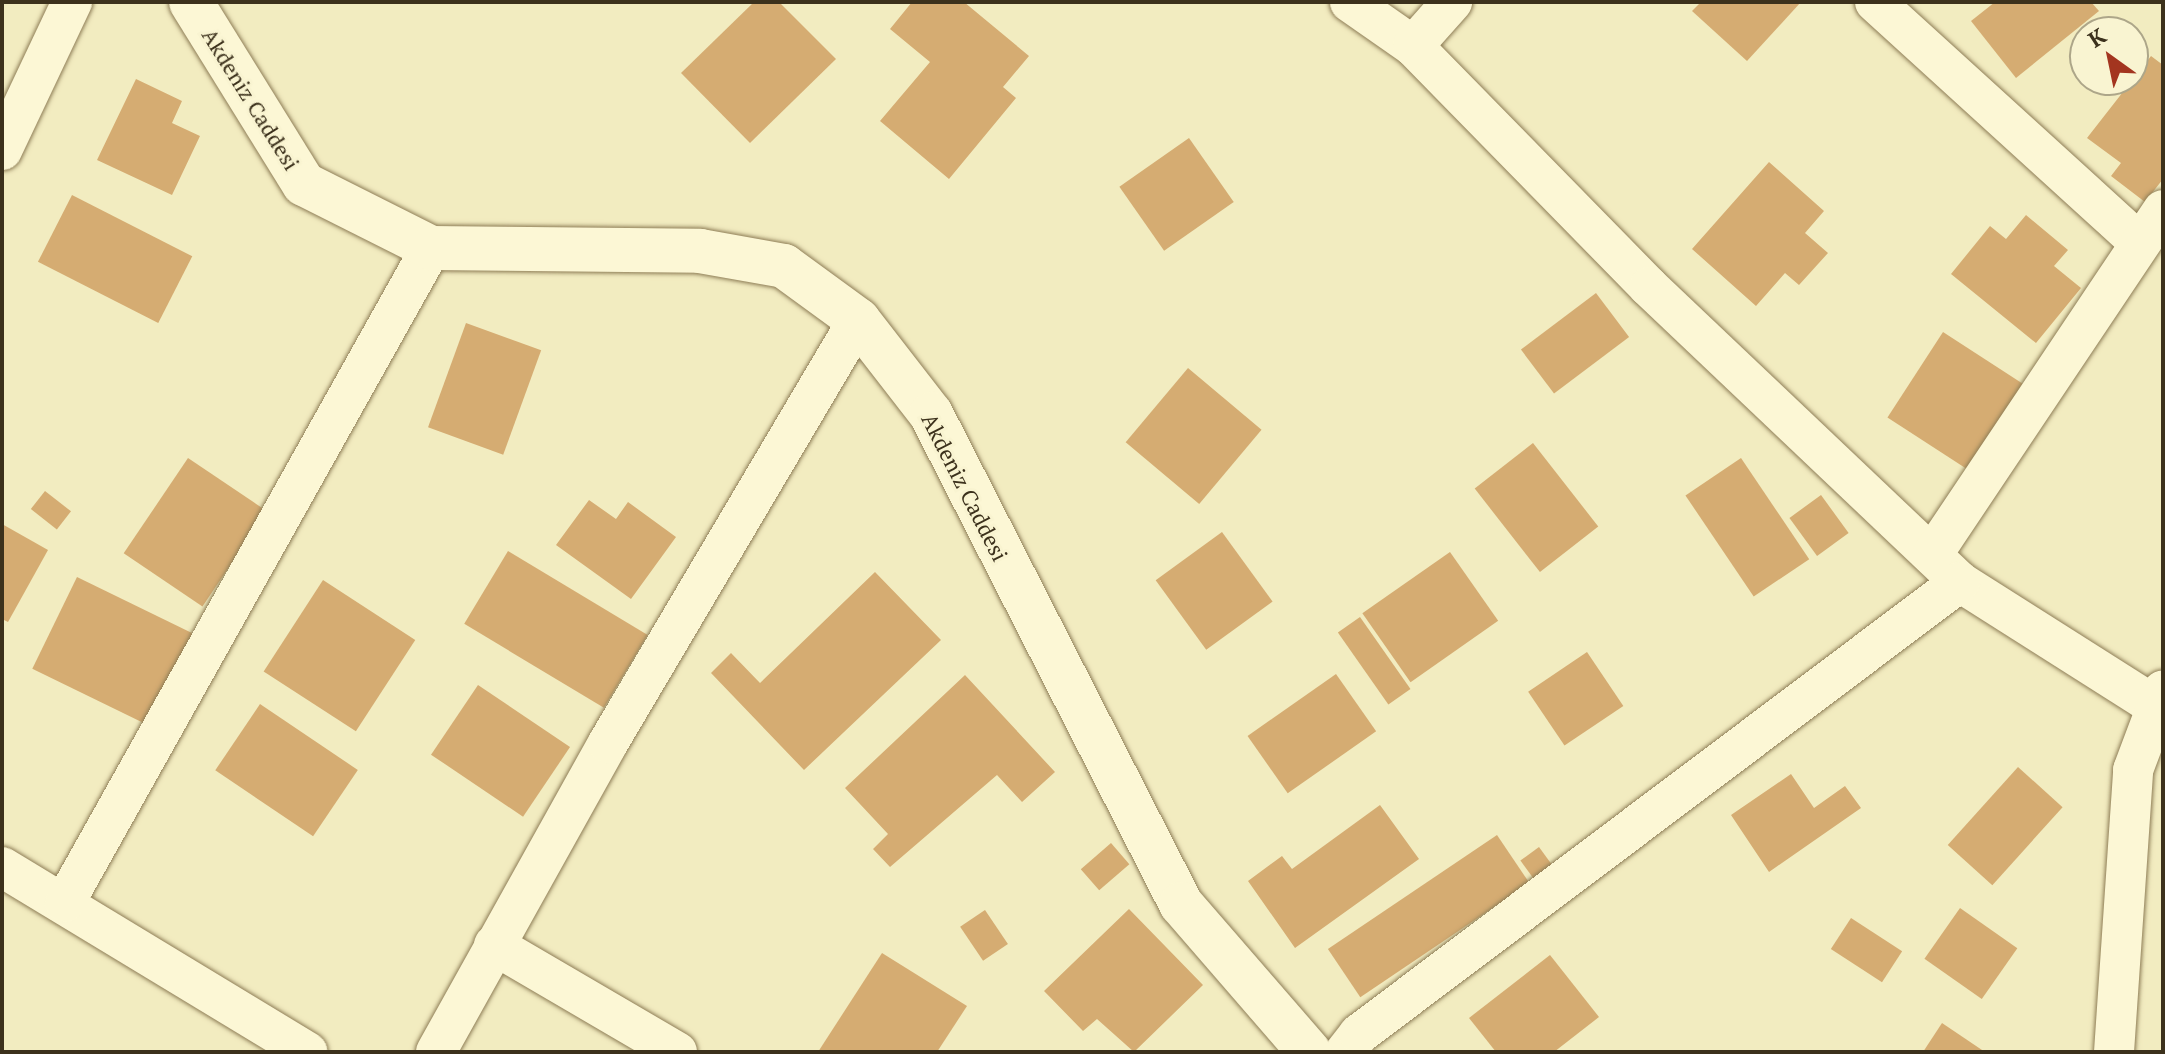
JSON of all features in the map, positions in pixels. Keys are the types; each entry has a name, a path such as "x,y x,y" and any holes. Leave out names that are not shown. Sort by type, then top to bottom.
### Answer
{"street":[{"path":"2,150 10,112 72,2"},
{"name":"Akdeniz Caddesi","path":"191,2 304,184 431,248 700,251 784,266 858,320 931,414 1181,904 1309,1052"},
{"path":"1350,2 1413,46 1649,287 1960,582 2158,697 2133,770 2123,849 2114,1052"},
{"path":"1413,46 1452,2"},
{"path":"1875,2 2140,243"},
{"path":"1932,555 2163,210"},
{"path":"65,902 431,248"},
{"path":"436,1052 494,945 858,320"},
{"path":"1345,1052 1359,1034 1960,582"},
{"path":"2,867 65,902 307,1052"},
{"path":"494,945 677,1052"}],"building":[{"path":"754,2 779,2 836,59 750,143 681,73"},
{"path":"912,2 964,2 1029,56 1003,87 1016,98 949,179 880,121 930,62 890,29"},
{"path":"1701,2 1801,2 1747,61 1692,11"},
{"path":"1995,2 2091,2 2099,11 2093,16 2069,16 2069,35 2016,78 1971,21"},
{"path":"2151,56 2163,65 2163,179 2145,202 2111,176 2121,163 2087,138 2120,96 2149,96"},
{"path":"136,79 182,101 172,123 200,136 172,195 97,160"},
{"path":"1189,138 1234,202 1164,251 1119,187"},
{"path":"1769,162 1824,211 1805,233 1828,253 1799,285 1785,273 1756,306 1692,249"},
{"path":"72,195 192,256 158,323 38,262"},
{"path":"2026,215 2068,250 2054,266 2081,288 2036,343 1951,274 1990,226 2006,239"},
{"path":"1596,293 1629,337 1554,393 1521,350"},
{"path":"466,323 541,350 503,455 428,427"},
{"path":"1943,332 2024,385 1969,470 1887,418"},
{"path":"1188,368 1262,430 1199,504 1126,442"},
{"path":"1533,443 1598,527 1540,572 1475,489"},
{"path":"188,458 267,511 202,606 124,553"},
{"path":"1741,458 1809,559 1754,597 1685,495"},
{"path":"45,491 71,511 57,529 31,509"},
{"path":"1821,495 1849,533 1817,556 1789,518"},
{"path":"589,500 616,519 628,502 676,537 631,599 556,545"},
{"path":"2,524 48,550 8,622 2,619"},
{"path":"1222,532 1273,602 1206,650 1156,580"},
{"path":"508,551 648,635 604,708 464,624"},
{"path":"1450,552 1498,621 1411,682 1362,613"},
{"path":"875,572 941,640 804,770 711,673 731,653 760,683"},
{"path":"77,577 193,634 148,725 32,669"},
{"path":"323,580 415,640 356,731 264,671"},
{"path":"1360,617 1410,689 1388,705 1338,632"},
{"path":"1587,652 1623,706 1564,746 1528,692"},
{"path":"1336,674 1376,731 1288,793 1248,736"},
{"path":"965,675 1055,772 1022,802 997,775 890,867 873,849 888,834 845,788"},
{"path":"478,685 570,747 523,817 431,755"},
{"path":"260,704 358,770 313,836 215,770"},
{"path":"2018,767 2063,807 1992,885 1948,845"},
{"path":"1791,774 1814,808 1845,786 1861,808 1769,872 1731,815"},
{"path":"1380,805 1419,859 1295,948 1248,881 1282,856 1292,869"},
{"path":"1497,835 1529,883 1360,997 1328,949"},
{"path":"1111,843 1129,864 1099,890 1081,869"},
{"path":"1539,847 1554,868 1536,882 1520,861"},
{"path":"1960,908 2017,948 1982,999 1924,959"},
{"path":"1129,909 1203,985 1134,1052 1097,1019 1083,1031 1044,991"},
{"path":"985,910 1008,944 983,961 960,927"},
{"path":"1851,918 1902,951 1882,982 1831,949"},
{"path":"882,953 967,1006 937,1052 818,1052"},
{"path":"1550,955 1599,1017 1554,1052 1496,1052 1469,1018"},
{"path":"1942,1023 1985,1052 1923,1052"}]}
